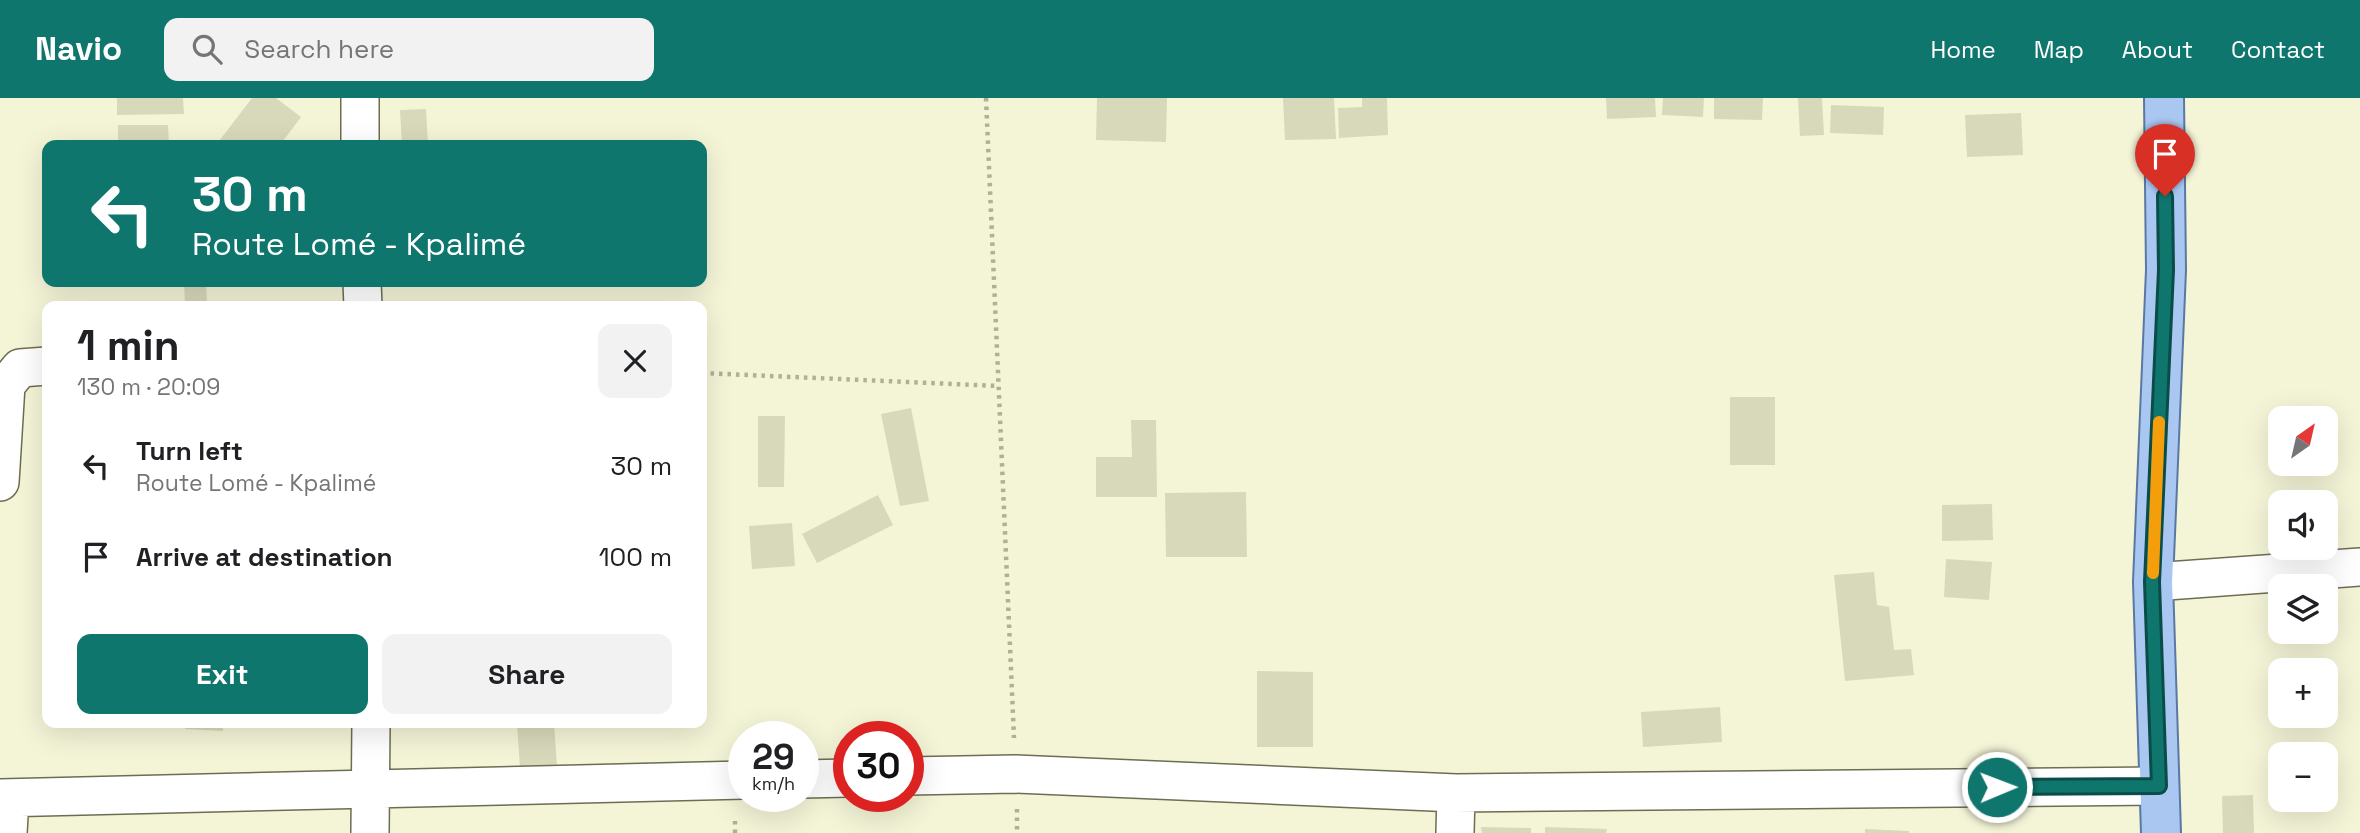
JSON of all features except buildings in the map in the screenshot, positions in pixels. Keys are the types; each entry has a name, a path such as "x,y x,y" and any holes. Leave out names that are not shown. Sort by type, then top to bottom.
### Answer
{"main road":[{"path":"2161,833 2152,582 2166,270 2164,98"}],"street":[{"path":"359,98 360,140"},
{"path":"0,482 6,385 20,368 42,366"},
{"path":"2152,582 2360,567"},
{"path":"370,833 371,728"},
{"path":"924,776 1015,774 1456,793 2159,786"},
{"path":"6,810 372,789 728,780"},
{"path":"1455,833 1456,793"}],"path":[{"path":"986,98 1017,833"},
{"path":"707,373 998,386"}],"slow traffic":[{"path":"2153,573 2159,422"}],"route":[{"path":"1997,787 2159,786 2152,582 2166,270 2165,196"}]}
